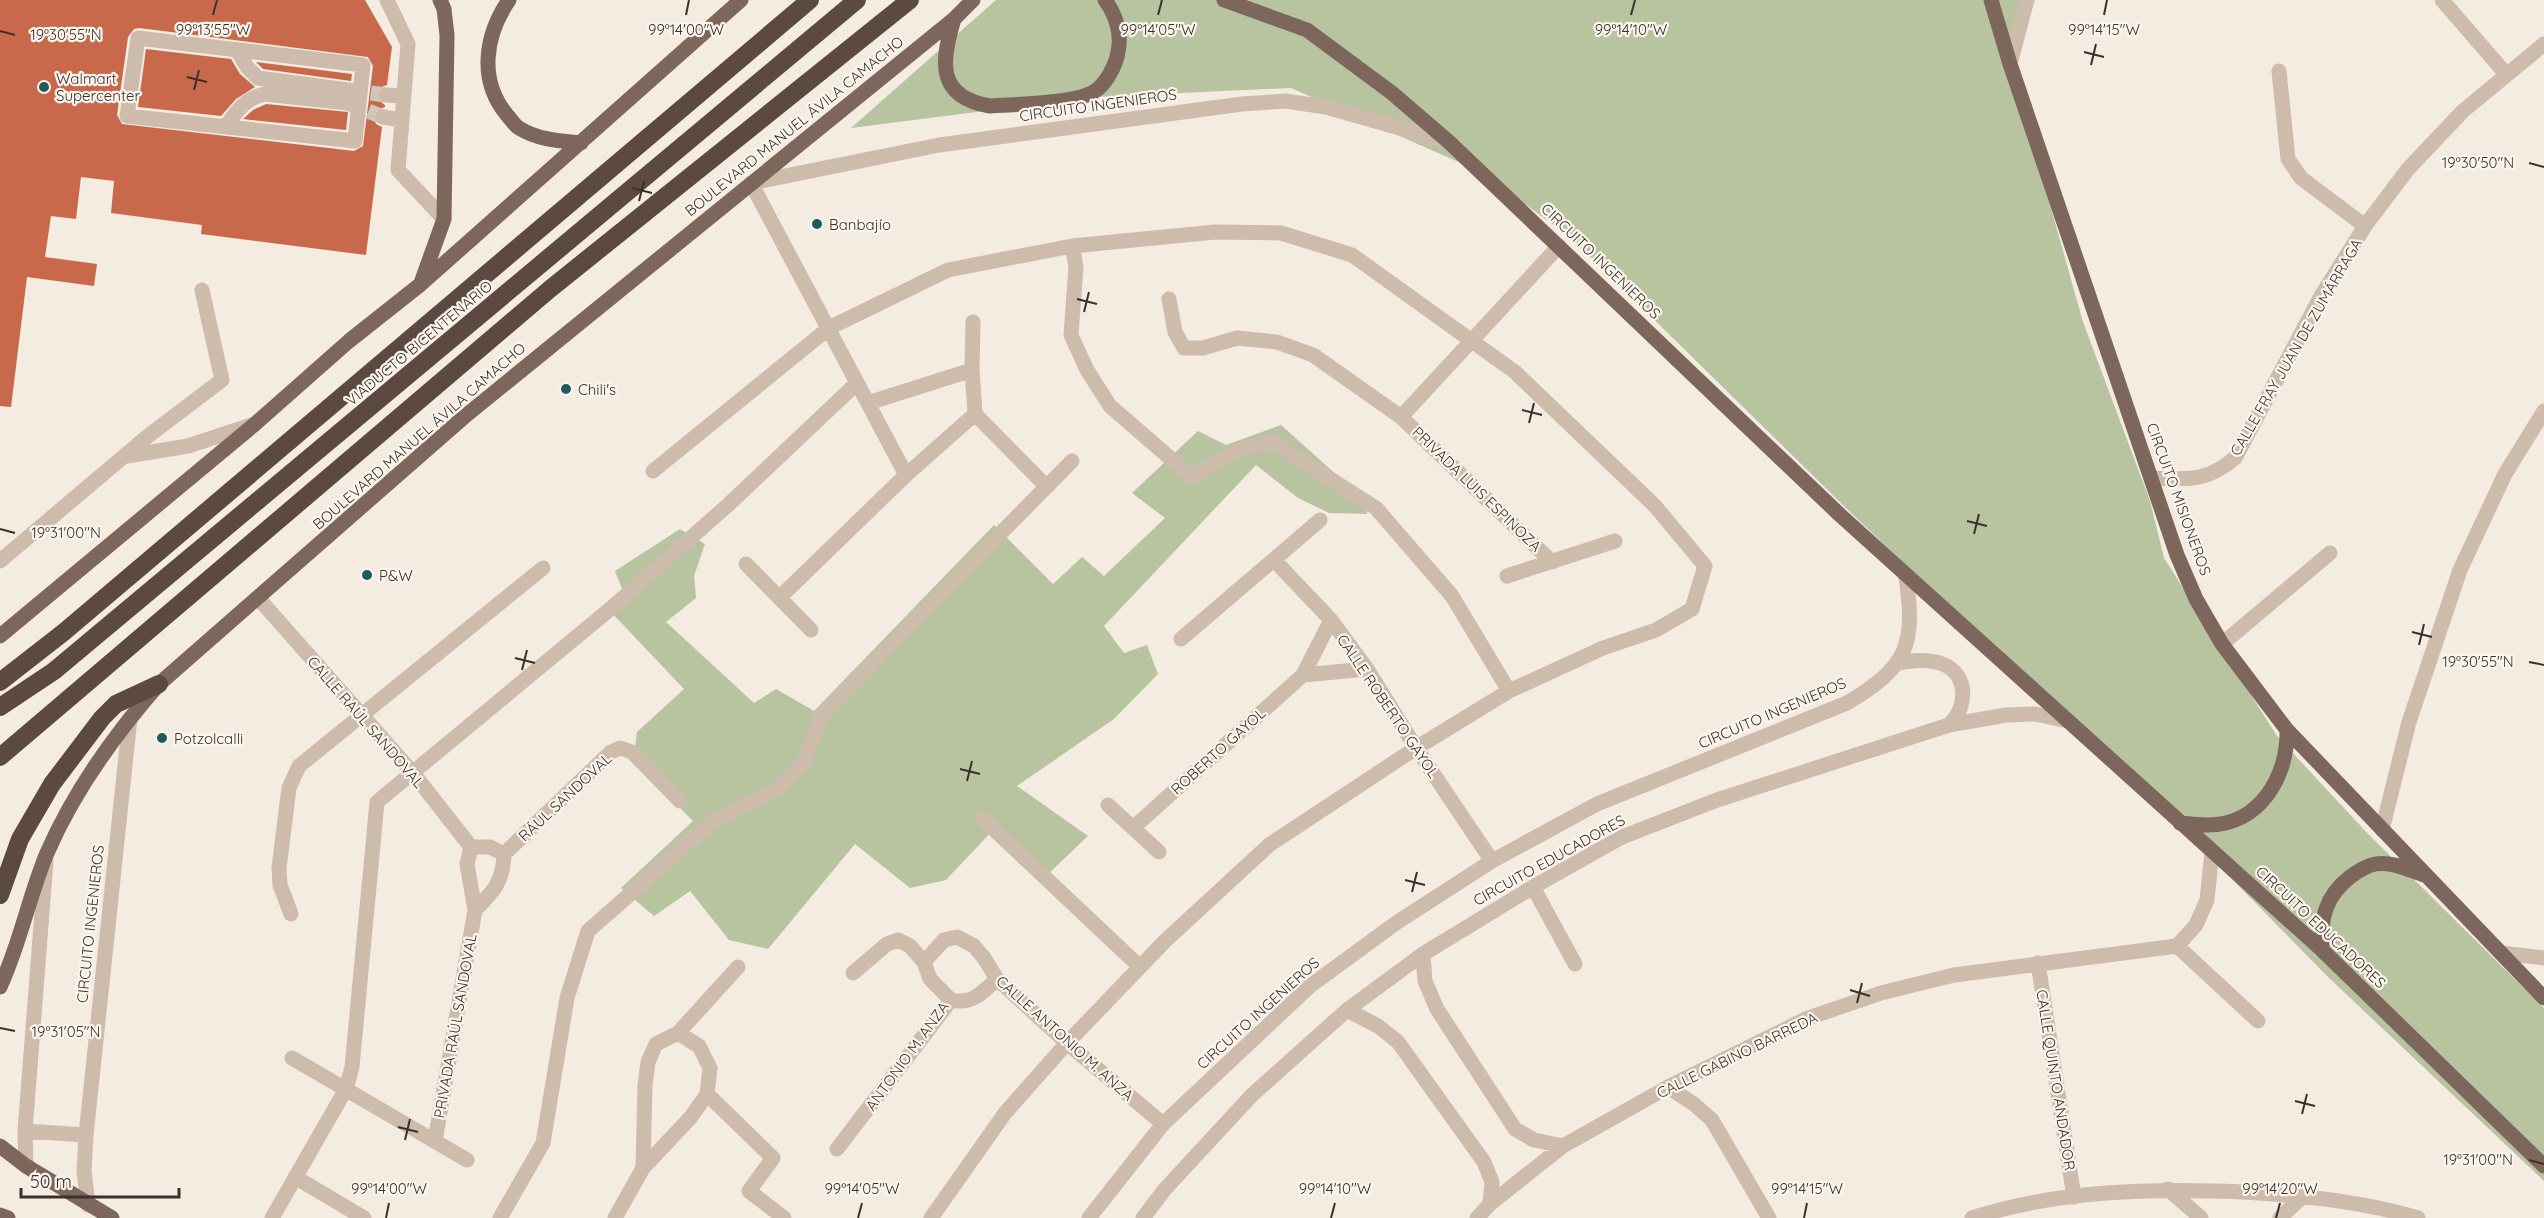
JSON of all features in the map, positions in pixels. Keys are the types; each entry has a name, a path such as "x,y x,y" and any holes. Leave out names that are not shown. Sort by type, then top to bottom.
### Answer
{"highway":[{"path":"0,682 82,617 810,0"},
{"name":"VIADUCTO BICENTENARIO","path":"0,707 54,671 857,0"},
{"name":"BOULEVARD MANUEL ÁVILA CAMACHO","path":"0,757 550,289 905,4"},
{"path":"0,894 20,840 51,784 102,718 116,704 159,684"}],"main road":[{"path":"421,284 444,219 447,35 444,9 440,0"},
{"path":"509,0 489,42 488,79 499,105 518,128 546,140 581,143"},
{"path":"0,636 255,424 350,341 421,284 741,0"},
{"name":"BOULEVARD MANUEL ÁVILA CAMACHO","path":"0,987 46,855 66,813 130,718 159,684 259,599 464,417 954,20 973,0"},
{"path":"954,20 945,48 944,63 950,82 964,98 977,104 990,106 1079,98 1096,91 1117,60 1120,43 1117,25 1105,0"},
{"name":"CIRCUITO INGENIEROS","path":"1224,0 1307,30 1392,93 1449,142 1906,577"},
{"name":"CIRCUITO MISIONEROS","path":"1991,0 2010,64 2177,555 2196,599 2222,644 2286,729 2544,998"},
{"name":"CIRCUITO EDUCADORES","path":"1906,577 2322,950 2544,1166"},
{"path":"2180,823 2210,826 2237,819 2261,804 2277,782 2285,756 2286,729"},
{"path":"2322,950 2321,934 2326,907 2335,890 2361,869 2376,864 2395,866 2427,876"},
{"path":"1,1149 112,1218"},
{"path":"0,1215 8,1218"}],"street":[{"path":"387,0 408,44 398,170 444,219"},
{"path":"2010,64 2026,0"},
{"path":"2446,1 2506,74"},
{"path":"138,38 363,65 355,141 226,126 127,116 138,38"},
{"name":"CALLE FRAY JUAN DE ZUMÁRRAGA","path":"2151,478 2194,479 2218,471 2235,458 2321,296 2365,226 2408,169 2463,111 2544,44"},
{"path":"226,126 242,104 255,96 265,94 347,97 258,78 247,67 237,50"},
{"path":"2279,71 2288,159 2301,178 2365,226"},
{"path":"386,94 403,96"},
{"name":"CIRCUITO INGENIEROS","path":"751,183 939,146 1230,106 1286,101 1326,107 1449,142"},
{"path":"383,117 402,120"},
{"path":"751,183 906,475"},
{"path":"653,471 829,328 948,270 1072,246 1215,232 1281,233 1352,255 1474,340 1515,372 1654,506 1705,566 1692,609 1656,630 1603,648 1509,691 1416,748 1269,845 1165,941 1066,1043 1005,1113 931,1218"},
{"path":"1072,246 1076,266 1071,335 1087,370 1110,406 1192,477 1239,449 1272,441 1376,508 1452,596 1509,691"},
{"name":"PRIVADA LUIS ESPINOZA","path":"1401,417 1559,246"},
{"path":"0,561 7,548 222,380 202,290"},
{"name":"PRIVADA LUIS ESPINOZA","path":"1170,299 1175,332 1184,348 1203,348 1237,338 1277,342 1313,355 1401,417 1552,561"},
{"path":"972,322 975,414 1047,487"},
{"path":"868,403 972,370"},
{"path":"272,1218 346,1089 352,1067 377,802 609,610 728,505 856,384"},
{"path":"2382,830 2409,722 2460,570 2505,474 2544,411"},
{"path":"780,598 906,475 975,414"},
{"path":"127,456 188,446 255,424"},
{"path":"500,1218 543,1143 567,998 588,931 713,820 777,789 804,762 822,714 1072,461"},
{"path":"1180,639 1320,519"},
{"name":"PRIVADA LUIS ESPINOZA","path":"1507,576 1615,541"},
{"path":"2222,644 2330,553"},
{"name":"CALLE ROBERTO GAYOL","path":"1274,560 1331,620 1367,669 1416,748 1492,861"},
{"path":"746,564 811,630"},
{"path":"291,914 280,885 280,876 289,788 299,766 543,568"},
{"name":"CIRCUITO INGENIEROS","path":"1089,1218 1163,1124 1310,986 1396,923 1492,861 1597,804 1846,704 1882,679 1898,663 1909,638 1911,611 1906,577"},
{"name":"CALLE RAÚL SANDOVAL","path":"259,599 412,773 471,847"},
{"name":"ROBERTO GAYOL","path":"1133,828 1303,675 1331,620"},
{"path":"1898,663 1927,660 1939,662 1955,674 1961,682 1963,702 1956,718 1949,725"},
{"path":"1303,675 1367,669"},
{"name":"CIRCUITO EDUCADORES","path":"1143,1218 1165,1189 1252,1095 1347,1010 1423,954 1533,887 1622,837 1706,804 1949,725 2006,715 2035,714 2068,721"},
{"name":"CIRCUITO INGENIEROS","path":"88,1205 84,1171 87,1135 130,718"},
{"name":"RÁUL SANDOVAL","path":"504,854 611,752 620,748 632,752 680,801"},
{"path":"1108,805 1159,852"},
{"path":"983,819 1140,967"},
{"path":"471,847 490,847 504,854 504,873 494,892 475,910 467,864 471,847"},
{"path":"2212,852 2207,900 2196,925 2177,945 2258,1022"},
{"path":"26,1166 26,1131 46,855"},
{"path":"1533,887 1575,964"},
{"name":"PRIVADA RAÚL SANDOVAL","path":"435,1141 475,910"},
{"name":"CALLE ANTONIO M. ANZA","path":"924,962 944,940 957,937 974,946 997,979 1066,1043 1163,1124"},
{"path":"854,973 887,944 898,940 910,946 924,962"},
{"name":"CALLE GABINO BARREDA","path":"1476,1218 1490,1204 1563,1146 1668,1087 1808,1018 1871,997 1954,975 2177,945"},
{"path":"2501,953 2544,958"},
{"path":"1423,954 1425,981 1437,1009 1515,1129 1534,1140 1563,1146"},
{"name":"ANTONIO M. ANZA","path":"837,1149 951,1000 930,979 924,962"},
{"name":"CALLE QUINTO ANDADOR","path":"2038,963 2074,1197"},
{"path":"643,1167 645,1085 648,1062 656,1044 678,1033 738,967"},
{"path":"951,1000 963,1003 977,998 997,979"},
{"path":"1347,1010 1378,1026 1398,1042 1485,1162 1492,1182 1490,1204"},
{"path":"615,1218 643,1167 691,1117 707,1094 710,1068 699,1046 678,1033"},
{"name":"PRIVADA RAÚL SANDOVAL","path":"292,1059 467,1160"},
{"path":"1668,1087 1694,1104 1712,1120 1769,1218"},
{"path":"707,1094 773,1158 749,1191 784,1218"},
{"path":"26,1131 87,1135"},
{"path":"295,1178 364,1218"},
{"path":"2168,1189 2201,1218"},
{"path":"1972,1218 1993,1211 2074,1197 2168,1189 2304,1195 2418,1218"},
{"path":"2280,1218 2304,1195"}],"green space":[{"path":"996,0 2020,0 2007,66 2027,123 2083,322 2150,501 2164,558 2277,736 2370,836 2544,1008 2544,1181 2327,976 2170,816 1848,510 1569,236 1481,172 1291,88 1094,97 851,128"},
{"path":"1281,425 1368,503 1367,514 1329,513 1298,498 1256,465 1104,626 1124,653 1147,645 1158,674 1114,719 1017,786 1088,836 1045,877 994,829 946,880 910,888 855,844 768,949 729,940 690,891 654,916 621,888 693,821 633,761 637,732 684,689 609,610 625,596 615,571 680,529 705,544 694,576 696,598 666,622 754,703 776,689 814,711 994,525 1053,584 1082,557 1104,576 1165,518 1132,493 1198,431 1226,445"}],"building":[{"path":"0,0 365,0 392,47 387,85 381,87 376,94 385,107 376,110 373,116 376,124 382,127 366,255 201,234 202,225 111,213 114,181 81,177 76,219 51,216 45,257 97,264 94,286 27,277 11,407 0,406","holes":["134,29 368,57 373,66 363,146 354,151 122,124 117,115 128,37"]},
{"path":"146,49 231,59 240,74 255,87 236,99 221,116 138,107"},
{"path":"256,62 352,74 351,81 263,69"},
{"path":"266,104 348,112 346,130 243,119 253,110"}],"tunnel":[{"path":"348,90 386,95"},
{"path":"347,103 383,117"}],"place":[{"name":"Walmart Supercenter","path":"44,87"},
{"name":"Banbajío","path":"817,224"},
{"name":"Chili's","path":"566,389"},
{"name":"P&W","path":"367,575"},
{"name":"Potzolcalli","path":"162,738"}]}
